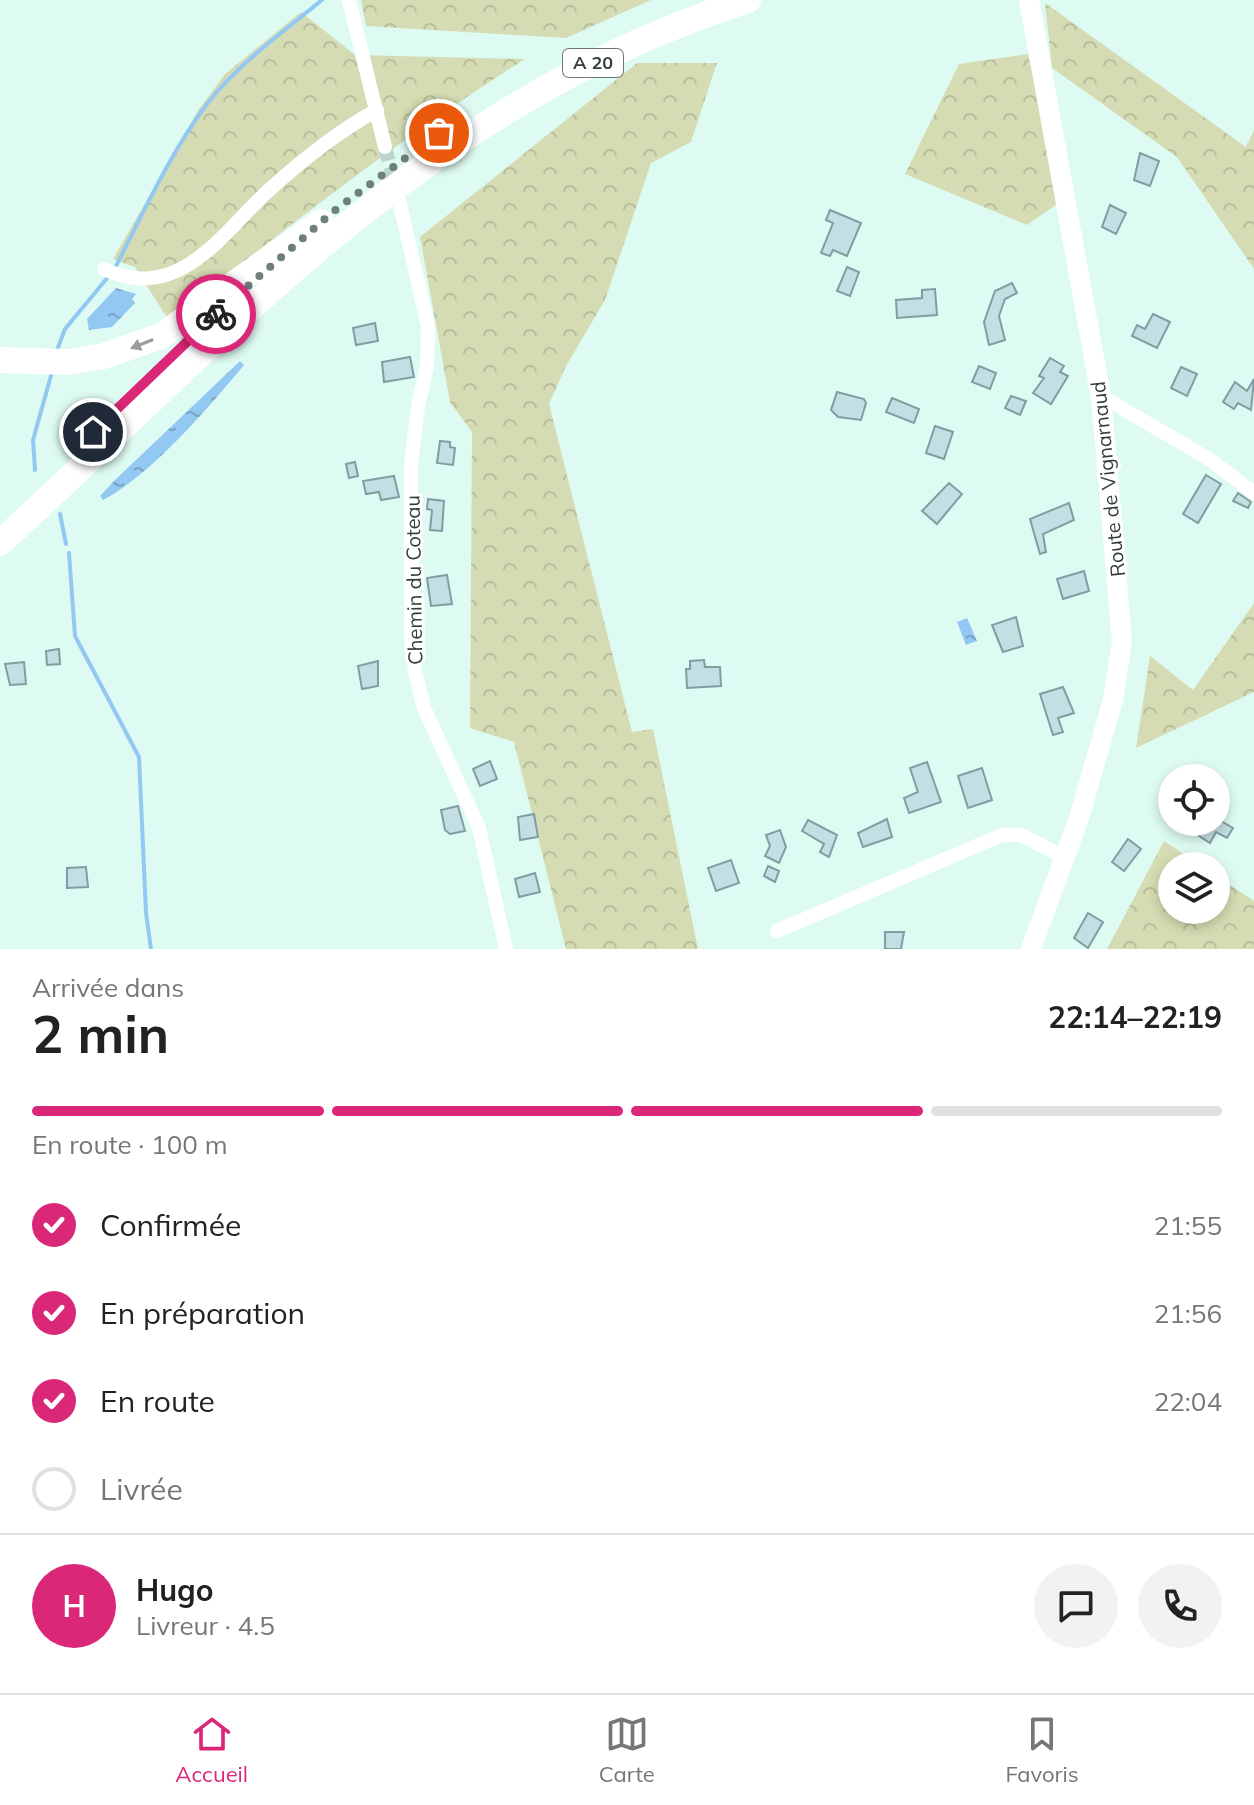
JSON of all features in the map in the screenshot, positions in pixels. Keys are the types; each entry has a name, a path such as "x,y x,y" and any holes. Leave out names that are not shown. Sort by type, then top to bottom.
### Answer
{"highway":[{"name":"A 20","path":"0,520 215,315 321,222 439,133 489,101 582,50 697,0"},
{"name":"A 20","path":"0,543 226,328 334,233 413,172 495,117 588,65 684,23 748,0"},
{"path":"0,360 41,363 80,360 131,349 161,336 321,222"}],"street":[{"path":"349,0 385,147"},
{"name":"Route de Vignarnaud","path":"1029,0 1101,396 1122,641 1113,700 1079,818 1031,949"},
{"path":"104,269 123,278 154,278 197,260 267,192 340,130 377,110"},
{"name":"Chemin du Coteau","path":"399,200 428,326 427,366 418,406 411,465 411,637 415,671 424,708 479,828 506,949"},
{"path":"1101,396 1209,459 1254,493"},
{"path":"777,931 1002,835 1021,835 1064,857"}],"green space":[{"path":"361,0 651,0 566,38 366,26"},
{"path":"1045,3 1246,147 1254,130 1254,269 1177,157 1052,68"},
{"path":"301,12 355,55 525,59 388,152 169,321 135,267 113,259 199,109 225,74"},
{"path":"1028,54 1057,179 1057,204 1027,225 905,174 959,64"},
{"path":"637,63 717,63 691,142 651,163 605,300 566,366 549,404 632,732 653,729 698,949 566,949 514,742 470,728 472,432 450,402 420,237"},
{"path":"1254,603 1254,692 1136,748 1150,656 1193,690"},
{"path":"1164,841 1181,852 1158,852"},
{"path":"1158,852 1158,924 1230,924 1230,885 1254,901 1254,949 1107,949"}],"water":[{"path":"116,288 136,294 132,299 135,303 112,327 89,330 87,319"},
{"path":"240,361 244,365 179,438 141,474 103,500 100,496 115,480"},
{"path":"967,618 977,641 966,645 957,622"}],"building":[{"path":"1140,153 1159,161 1150,186 1134,180"},
{"path":"1110,205 1126,213 1116,234 1102,227"},
{"path":"830,210 861,223 847,256 833,250 830,256 821,253 833,223 826,220"},
{"path":"847,267 859,272 850,296 837,291"},
{"path":"1012,283 1017,293 1005,299 999,316 1005,340 989,345 984,322 995,291"},
{"path":"935,289 937,315 897,318 896,300 922,298 922,290"},
{"path":"1153,314 1170,322 1157,348 1132,336 1137,325 1145,329"},
{"path":"375,323 378,341 356,345 353,328"},
{"path":"410,357 414,377 384,382 382,362"},
{"path":"1050,358 1064,366 1060,372 1068,376 1051,404 1033,393 1044,378 1039,376"},
{"path":"979,366 996,373 990,389 972,382"},
{"path":"1181,367 1197,374 1187,396 1171,388"},
{"path":"1254,379 1251,410 1238,403 1234,409 1223,402 1235,382 1247,391"},
{"path":"837,392 864,399 866,403 861,420 838,417 831,410"},
{"path":"1011,396 1026,401 1020,415 1005,408"},
{"path":"892,398 919,409 914,423 886,412"},
{"path":"935,426 953,432 944,459 926,453"},
{"path":"440,441 450,442 450,447 455,448 453,465 437,463"},
{"path":"355,462 358,476 349,478 346,464"},
{"path":"1206,475 1221,484 1198,523 1183,514"},
{"path":"394,476 399,497 381,500 379,492 366,494 363,481"},
{"path":"949,483 962,494 937,524 922,511"},
{"path":"1238,493 1251,502 1248,508 1233,501"},
{"path":"428,499 444,501 442,531 430,530 432,510 427,509"},
{"path":"1069,503 1074,520 1043,534 1046,552 1040,554 1030,519"},
{"path":"1084,571 1089,591 1063,599 1057,579"},
{"path":"447,575 452,604 431,606 427,578"},
{"path":"1016,617 1023,646 1003,652 992,625"},
{"path":"59,649 60,664 47,665 46,651"},
{"path":"704,660 705,667 720,667 721,686 687,688 686,669 690,669 690,661"},
{"path":"378,661 378,686 362,689 358,666"},
{"path":"24,662 26,684 10,685 5,664"},
{"path":"1063,687 1074,713 1058,718 1063,732 1053,735 1040,694"},
{"path":"490,761 497,779 480,786 473,769"},
{"path":"927,762 941,802 909,813 904,798 918,792 910,768"},
{"path":"982,768 992,800 968,808 958,776"},
{"path":"458,806 465,831 450,834 445,830 441,810"},
{"path":"534,814 538,837 520,840 518,817"},
{"path":"887,819 892,837 863,847 858,833"},
{"path":"808,820 837,835 829,857 820,852 824,844 802,831"},
{"path":"780,830 786,847 779,863 765,856 770,846 766,835"},
{"path":"1199,836 1214,836 1210,843"},
{"path":"1128,839 1141,849 1124,871 1112,862"},
{"path":"731,860 739,883 716,891 708,868"},
{"path":"768,866 779,871 775,882 764,876"},
{"path":"86,867 88,887 67,888 67,868"},
{"path":"535,873 540,892 519,897 515,879"},
{"path":"1088,913 1103,922 1088,948 1074,938"},
{"path":"885,932 904,932 901,949 885,949"}],"waterway":[{"path":"116,266 169,163 207,104 247,62 322,0"},
{"path":"57,350 65,329 108,277"},
{"path":"35,470 33,440 52,372"},
{"path":"60,514 66,544"},
{"path":"69,553 75,636 139,757 146,913 151,949"}],"tunnel":[{"path":"385,147 397,193"}],"way so far":[{"path":"216,314 334,211 439,133"}],"route":[{"path":"93,432 216,314"}]}
